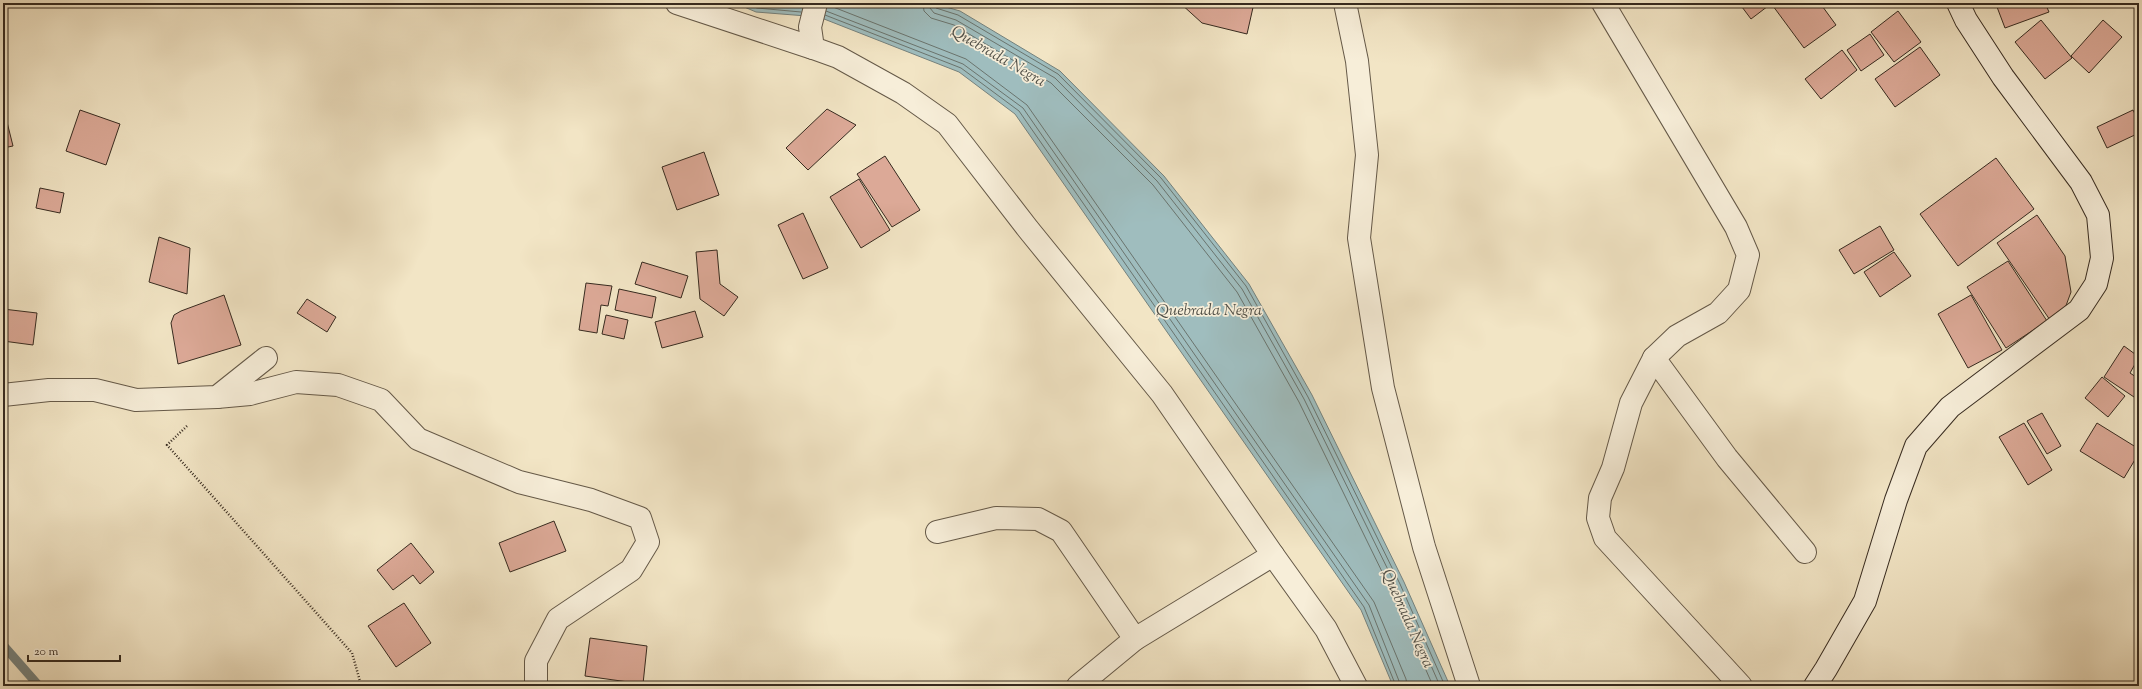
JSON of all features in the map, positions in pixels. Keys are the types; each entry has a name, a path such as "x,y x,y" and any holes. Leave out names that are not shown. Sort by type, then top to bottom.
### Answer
{"street":[{"path":"677,3 838,57 883,82 947,124 1028,229 1162,394 1326,629 1356,686"},
{"path":"814,48 810,27 816,3"},
{"path":"1345,3 1357,60 1367,155 1359,238 1383,388 1424,547 1470,686"},
{"path":"1603,3 1736,227 1748,255 1739,290 1718,313 1677,336 1654,358 1631,403 1613,468 1600,498 1598,518 1605,538 1741,686"},
{"path":"1814,686 1826,670 1865,601 1896,500 1916,446 1950,407 2079,310 2096,284 2102,258 2098,215 2081,182 2003,77 1966,20 1958,3"},
{"path":"217,397 266,358"},
{"path":"1654,358 1727,458 1805,552"},
{"path":"3,395 49,390 95,390 136,400 217,397 250,394 296,382 338,385 381,400 418,440 519,482 591,500 640,518 648,542 631,570 558,619 536,661 536,686"},
{"path":"937,532 996,518 1038,520 1062,531 1135,639"},
{"path":"1078,686 1135,639 1273,555"}],"path":[{"path":"217,397 167,445 352,653 360,681 355,686"}],"water":[{"name":"Quebrada Negra","path":"735,3 932,3 960,11 1060,71 1164,176 1249,284 1312,395 1404,582 1450,686 1393,686 1361,610 1015,114 959,72 819,17 756,12"}],"building":[{"path":"1180,3 1254,3 1247,34 1202,23"},
{"path":"1739,3 1772,3 1751,19"},
{"path":"1778,3 1820,3 1836,25 1804,48 1773,6"},
{"path":"2007,3 2045,3 2049,12 2005,28 1997,7"},
{"path":"1898,11 1921,42 1894,62 1871,32"},
{"path":"2041,20 2072,58 2045,79 2015,42"},
{"path":"2103,20 2122,37 2089,73 2071,56"},
{"path":"1870,34 1884,55 1861,71 1847,50"},
{"path":"1920,47 1940,75 1895,107 1875,79"},
{"path":"1842,50 1857,70 1821,99 1805,79"},
{"path":"3,106 13,146 3,148"},
{"path":"827,109 856,125 808,170 786,148"},
{"path":"80,110 120,124 106,165 66,151"},
{"path":"2133,110 2139,122 2139,133 2107,148 2097,127"},
{"path":"704,152 719,195 677,210 662,167"},
{"path":"885,156 920,210 892,227 857,174"},
{"path":"1996,158 2034,209 1958,266 1920,214"},
{"path":"859,179 890,230 861,248 830,197"},
{"path":"40,188 64,193 60,213 36,208"},
{"path":"803,213 828,268 803,279 778,225"},
{"path":"2037,215 2065,256 2071,292 2064,311 2050,320 1997,243"},
{"path":"1880,226 1894,250 1854,274 1839,250"},
{"path":"159,237 190,248 187,294 149,282"},
{"path":"717,250 720,284 738,297 724,316 700,299 696,252"},
{"path":"1894,252 1911,276 1880,297 1864,272"},
{"path":"2008,261 2047,321 2006,348 1967,287"},
{"path":"642,262 688,276 681,298 635,284"},
{"path":"586,283 612,286 608,306 601,305 597,333 579,330"},
{"path":"619,289 656,297 652,318 615,310"},
{"path":"224,295 241,345 178,364 171,323 174,315"},
{"path":"1971,295 2002,350 1968,368 1938,314"},
{"path":"307,299 336,317 327,332 297,313"},
{"path":"3,309 37,313 33,345 3,341"},
{"path":"695,311 703,337 662,348 655,322"},
{"path":"606,315 628,320 624,339 602,334"},
{"path":"2124,346 2139,357 2130,373 2139,379 2139,389 2134,397 2104,377"},
{"path":"2102,377 2125,396 2108,417 2085,398"},
{"path":"2042,413 2061,446 2047,454 2027,421"},
{"path":"2024,423 2052,470 2028,485 1999,437"},
{"path":"2097,423 2139,449 2139,453 2124,478 2080,451"},
{"path":"554,521 566,551 510,572 499,543"},
{"path":"411,543 434,572 420,584 413,575 393,590 377,570"},
{"path":"404,603 431,643 396,667 368,626"},
{"path":"590,638 647,646 643,684 585,676"}],"waterway":[{"path":"3,645 39,686"}]}
